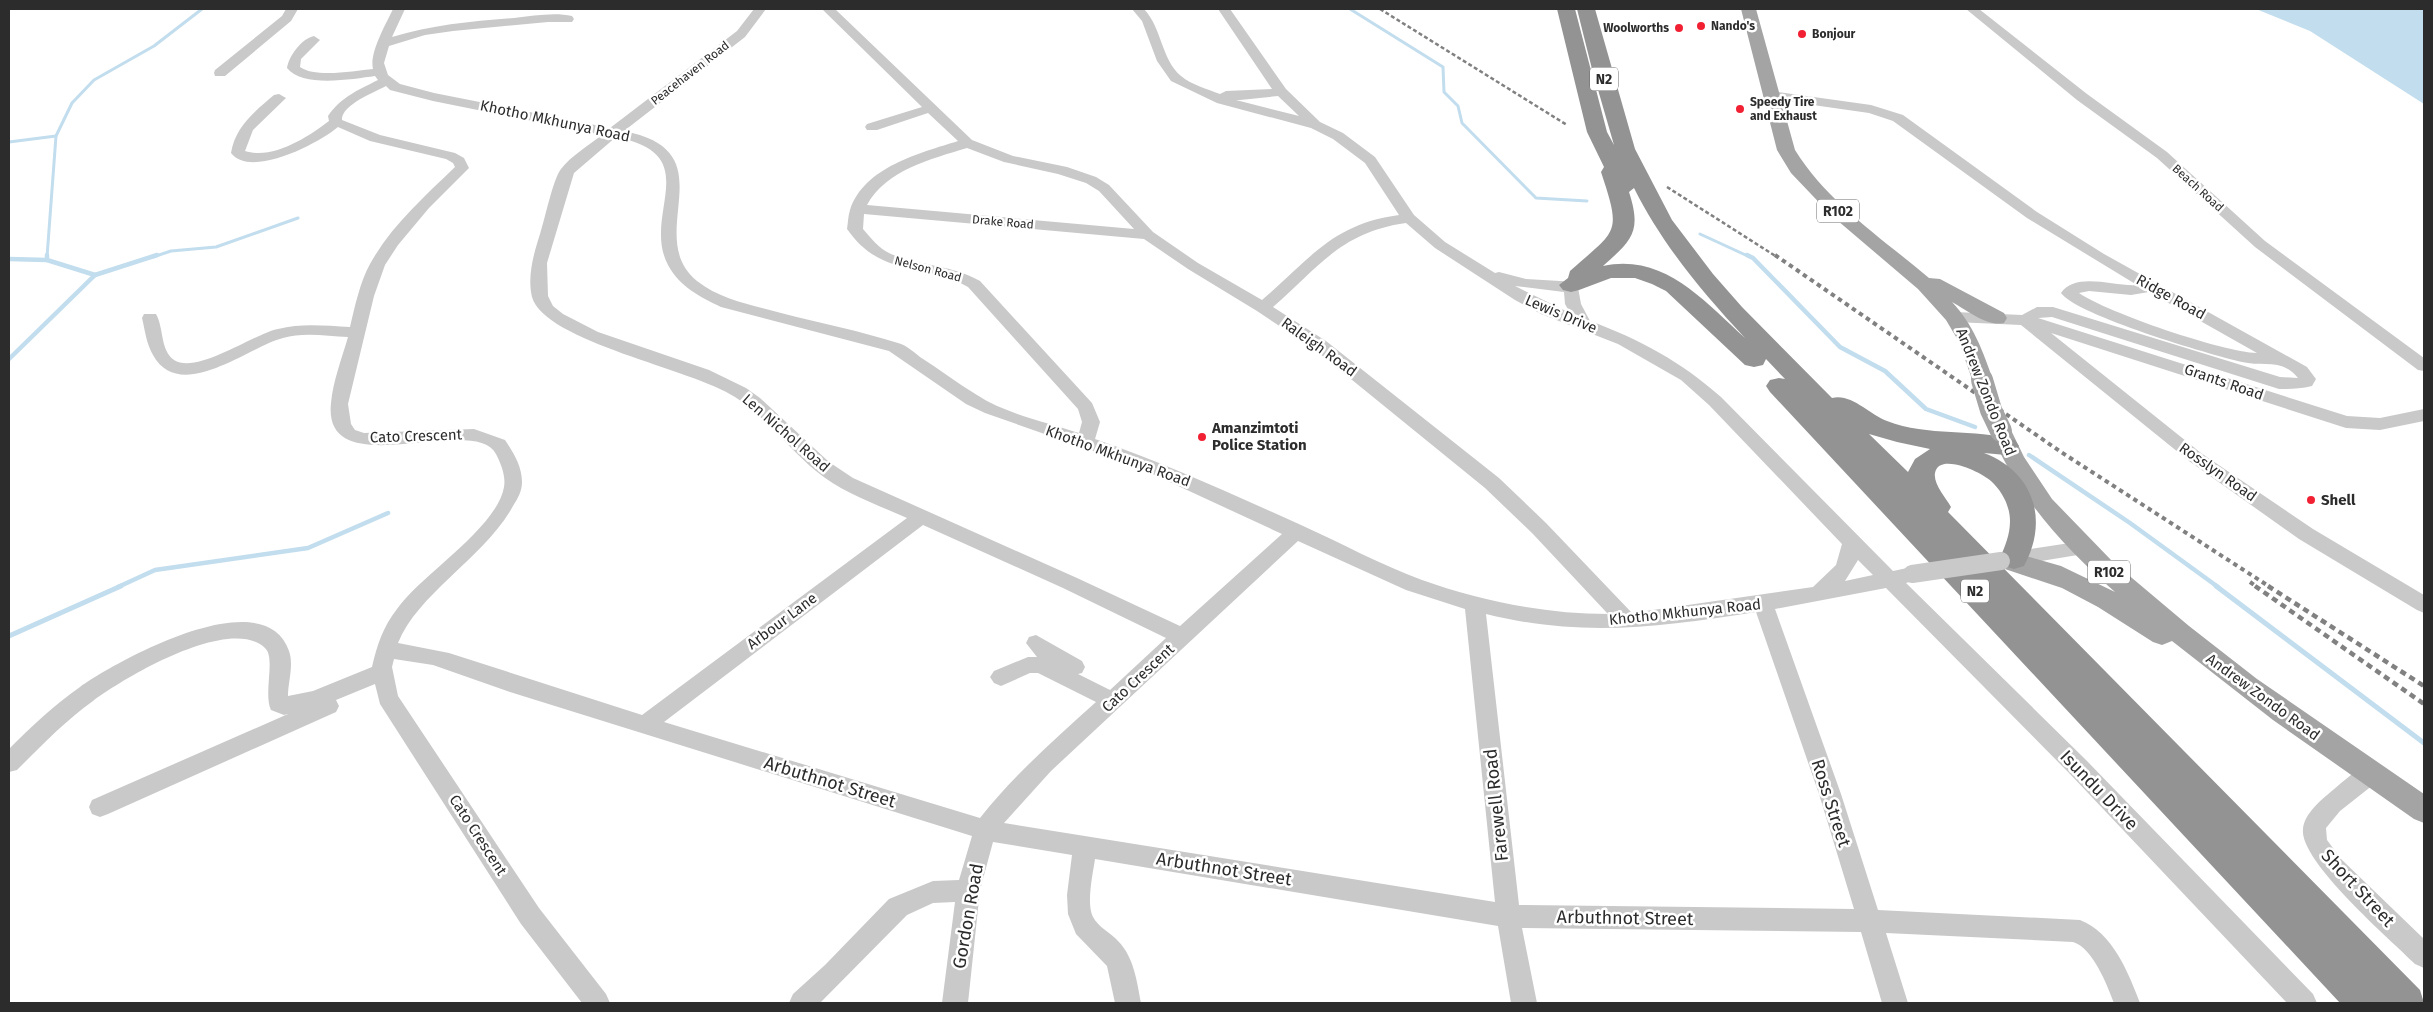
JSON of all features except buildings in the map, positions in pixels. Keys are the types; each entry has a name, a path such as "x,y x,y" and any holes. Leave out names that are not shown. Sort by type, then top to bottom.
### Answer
{"highway":[{"name":"N2","path":"1566,9 1603,146 1642,220 1682,277 1754,359 2365,1003"},
{"name":"N2","path":"1586,9 1601,69 1625,149 1662,221 1734,312 1960,541 2407,1003"},
{"path":"1571,287 1583,270 1623,235 1626,226 1625,212 1603,146"},
{"path":"1571,287 1607,270 1635,270 1660,279 1674,286 1754,359"},
{"path":"1706,278 1846,410 1860,420 1888,431 2009,456"},
{"path":"1960,541 1921,480 1923,465 1941,455 1961,456 1981,462 1994,469 2009,456"},
{"path":"2007,560 2023,540 2024,518 2009,456"}],"main road":[{"name":"Andrew Zondo Road","path":"1748,9 1786,150 1800,173 1838,211 1906,267 1955,317 1969,342 1991,410 2009,456 2037,497 2083,548 2198,649 2247,688 2424,810"},
{"path":"1906,267 1997,318"},
{"path":"2007,560 2059,575 2092,590 2247,688"}],"street":[{"path":"220,73 287,18 292,9"},
{"path":"383,77 378,63 383,44 401,9"},
{"name":"Peacehaven Road","path":"614,132 741,34 760,9"},
{"path":"828,9 967,143 929,155 884,176 872,187 858,209"},
{"name":"Lewis Drive","path":"1138,9 1148,20 1163,61 1176,78 1191,87 1207,92 1240,96 1281,92"},
{"path":"1224,9 1281,92 1298,111 1316,125"},
{"name":"Beach Road","path":"1972,9 2082,97 2162,155 2260,244 2424,366"},
{"path":"383,44 423,32 453,27 548,18 568,19"},
{"path":"314,40 295,58 293,68 296,72 331,76 383,77"},
{"path":"279,98 248,127 238,145 238,152 250,156 293,149 319,136 336,122 335,116 339,109 383,77"},
{"name":"Khotho Mkhunya Road","path":"383,77 406,91 433,98 614,132 646,142 669,161 674,182 668,228 669,252 676,267 698,289 727,304 895,347 978,403 1022,422 1139,461 1413,585 1475,605 1538,617 1627,622 1763,604 1902,577 2083,548"},
{"name":"Lewis Drive","path":"1207,92 1222,100 1316,125 1356,148 1370,160 1409,218 1440,245 1521,297 1547,310 1646,351 1687,376 1715,401 1852,541 1902,577"},
{"name":"Ridge Road","path":"1770,95 1886,112 1898,118 2032,215 2150,286 2278,357 2304,374 2306,382 2298,384 2279,383 2053,312 2037,312 2025,320"},
{"path":"872,127 931,108"},
{"name":"Cato Crescent","path":"336,122 401,146 450,156 459,161 462,168 424,205 392,242 377,264 339,404 342,426 349,434 363,439 474,435 499,444 512,467 512,492 501,512 423,593 393,629 382,668 388,698 530,916 597,1003"},
{"name":"Len Nichol Road","path":"614,132 567,171 539,263 540,296 546,309 557,318 592,336 703,374 740,392 754,402 823,467 846,483 920,518 1070,583 1183,637"},
{"name":"Raleigh Road","path":"967,143 1002,157 1062,170 1090,180 1104,188 1148,235 1193,266 1263,307 1320,345 1399,406 1492,483 1539,528 1627,622"},
{"name":"Nelson Road","path":"858,209 855,228 864,242 877,253 900,263 962,277 984,293 1086,407 1091,422 1085,443"},
{"name":"Drake Road","path":"858,209 1148,235"},
{"path":"1263,307 1327,248 1347,235 1387,221 1409,218"},
{"path":"1462,260 1505,279 1525,284 1571,287 1572,304 1583,324"},
{"path":"2150,286 2131,290 2086,287 2069,293 2082,302 2100,310 2224,352 2256,358 2278,357"},
{"path":"1955,317 2025,320"},
{"path":"150,318 158,348 168,363 177,367 204,366 225,358 255,342 278,334 295,331 357,332"},
{"name":"Grants Road","path":"2025,320 2086,337 2346,422 2380,424 2424,415"},
{"name":"Rosslyn Road","path":"2025,320 2195,457 2306,534 2424,604"},
{"path":"2059,346 2066,338 2086,337"},
{"name":"Arbour Lane","path":"644,725 920,518"},
{"name":"Cato Crescent","path":"985,830 1006,803 1043,764 1297,531"},
{"path":"1819,593 1847,566 1851,554 1852,541"},
{"name":"Isundu Drive","path":"1902,577 2078,767 2304,1003"},
{"name":"Ross Street","path":"1763,604 1830,794 1868,922 1895,1003"},
{"name":"Farewell Road","path":"1475,605 1508,916 1524,1003"},
{"path":"9,763 60,715 98,686 166,650 222,630 249,628 262,632 275,644 280,658 277,696 279,704 284,706 316,699 382,668"},
{"path":"1036,643 1046,652 1118,696"},
{"name":"Arbuthnot Street","path":"382,668 423,654 644,725 985,830 1085,848 1508,916 1868,922 2055,929 2082,932 2088,937 2110,967 2126,1003"},
{"path":"1001,677 1028,665 1040,665 1118,696"},
{"path":"100,807 382,668"},
{"name":"Short Street","path":"2370,774 2332,804 2316,823 2314,829 2316,843 2333,867 2424,956"},
{"name":"Gordon Road","path":"954,1003 968,890 985,830"},
{"path":"1085,848 1080,895 1082,922 1113,952 1119,963 1128,1003"},
{"path":"802,1003 834,974 898,907 914,898 933,892 968,890"}],"water":[{"path":"2256,9 2424,9 2424,104 2310,31"}],"waterway":[{"path":"56,136 72,103 94,80 154,46 202,9"},
{"path":"1350,9 1443,67 1444,92 1458,106 1462,123 1536,198 1587,201"},
{"path":"9,142 56,136"},
{"path":"47,257 56,136"},
{"path":"153,257 171,251 216,247 298,218"},
{"path":"1700,234 1750,257"},
{"path":"95,275 157,255"},
{"path":"1747,255 1753,258 1840,347 1885,371 1926,409 1975,427"},
{"path":"9,259 47,260"},
{"path":"47,260 95,275"},
{"path":"9,359 95,275"},
{"path":"2029,455 2130,523 2218,587"},
{"path":"118,587 155,570 308,548 388,513"},
{"path":"9,636 121,586"},
{"path":"2216,586 2424,743"}],"railway":[{"path":"1380,9 1567,125"},
{"path":"1667,187 1777,257"},
{"path":"1775,255 2061,452 2270,587"},
{"path":"2250,582 2257,587"},
{"path":"2255,586 2424,704"},
{"path":"2268,586 2424,686"}],"place":[{"name":"Nando's","path":"1701,26"},
{"name":"Woolworths","path":"1679,28"},
{"name":"Bonjour","path":"1802,34"},
{"name":"Speedy Tire and Exhaust","path":"1740,109"},
{"name":"Amanzimtoti Police Station","path":"1202,437"},
{"name":"Shell","path":"2311,500"}]}
